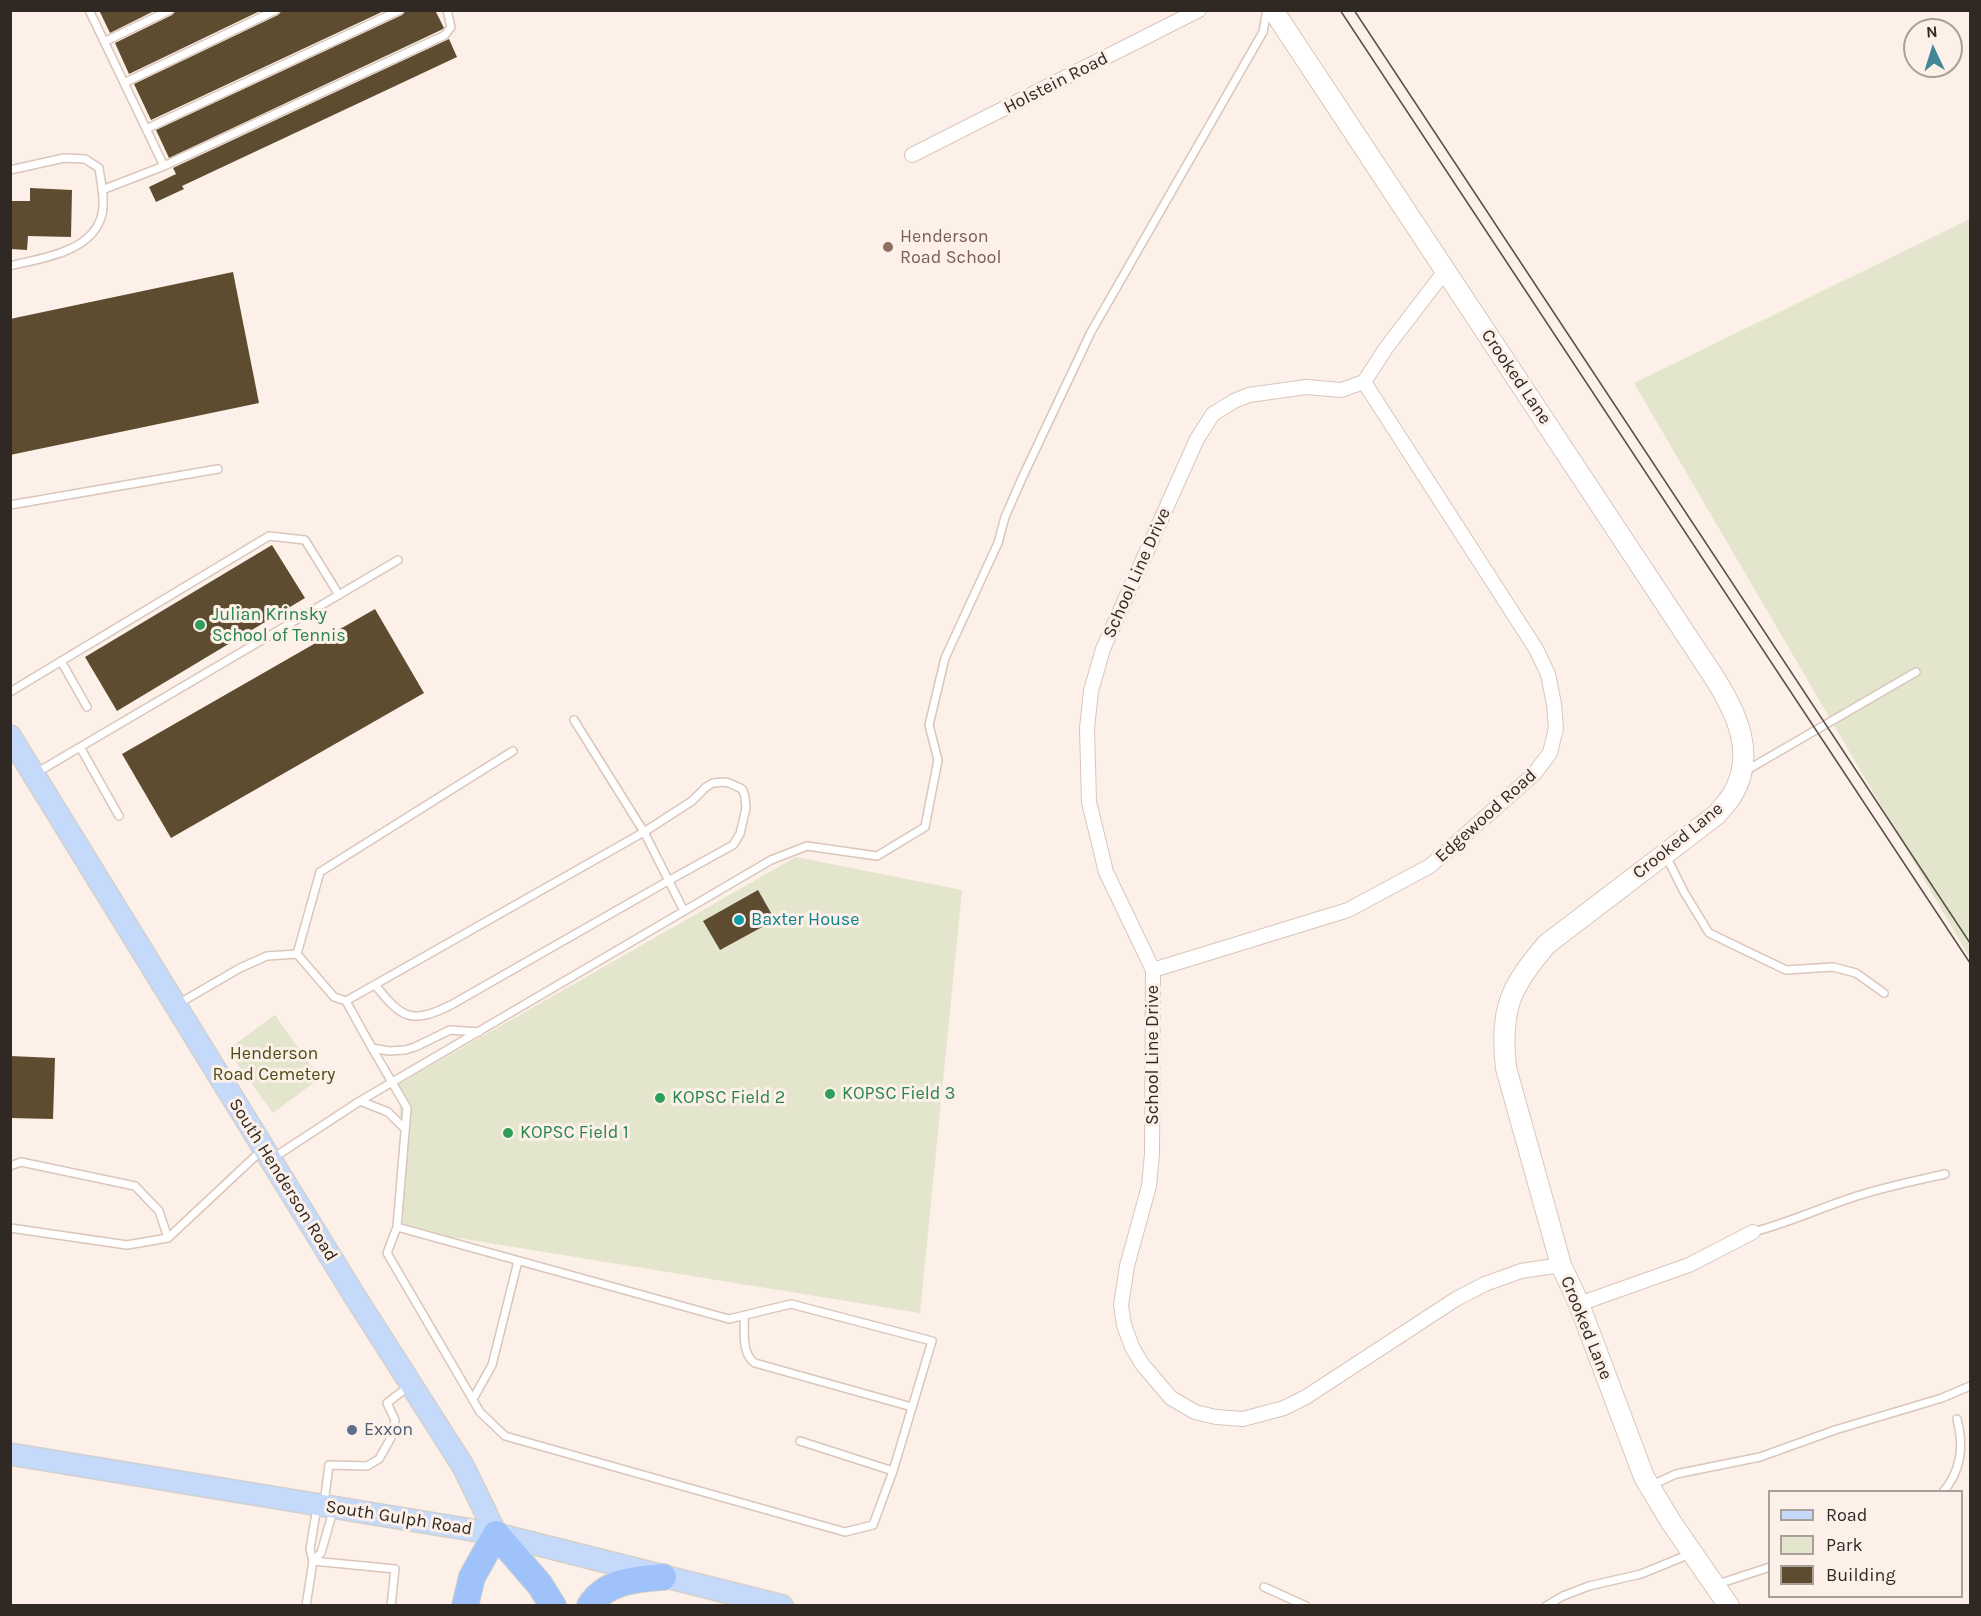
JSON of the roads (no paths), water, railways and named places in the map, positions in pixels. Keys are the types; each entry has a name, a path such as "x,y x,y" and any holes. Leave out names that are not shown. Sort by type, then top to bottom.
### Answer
{"highway":[{"path":"465,1605 472,1577 496,1534 540,1585 553,1605"},
{"path":"590,1605 604,1590 620,1584 663,1577"}],"main road":[{"name":"South Henderson Road","path":"10,736 267,1154 463,1466 496,1534"},
{"name":"South Gulph Road","path":"10,1454 496,1534 782,1605"}],"street":[{"name":"Holstein Road","path":"912,155 1199,10"},
{"name":"Crooked Lane","path":"1273,10 1730,701 1741,732 1744,749 1742,773 1731,796 1716,815 1547,944 1527,967 1514,988 1506,1011 1503,1039 1506,1068 1561,1265 1579,1304 1644,1477 1692,1553 1729,1605"},
{"path":"1364,382 1386,348 1445,271"},
{"name":"School Line Drive","path":"1364,382 1341,390 1306,387 1249,395 1213,414 1197,439 1103,650 1091,691 1087,728 1089,802 1106,872 1154,970 1154,1123 1151,1165 1149,1186 1127,1266 1121,1305 1124,1325 1132,1347 1142,1364 1171,1398 1196,1412 1216,1417 1243,1419 1284,1408 1306,1397 1456,1299 1475,1289 1521,1271 1561,1265"},
{"name":"Edgewood Road","path":"1154,970 1348,910 1430,866 1534,774 1550,753 1556,728 1554,704 1548,674 1536,649 1364,382"},
{"path":"1579,1304 1689,1265 1753,1232"}],"lane":[{"path":"89,10 164,166"},
{"path":"104,42 170,10"},
{"path":"124,83 276,10"},
{"path":"146,129 400,10"},
{"path":"102,190 164,166 445,35 451,27 451,19 447,10"},
{"path":"10,1228 127,1245 168,1238 267,1154 771,860 807,846 877,856 925,827 938,760 930,725 945,658 998,543 1005,517 1023,476 1091,332 1263,32 1267,10"},
{"path":"10,170 64,158 85,159 99,168 102,190 102,216 94,232 76,246 59,254 10,266"},
{"path":"10,505 218,469"},
{"path":"10,692 268,536 305,540 339,595"},
{"path":"34,774 398,560"},
{"path":"61,661 87,707"},
{"path":"1742,773 1916,672"},
{"path":"574,720 644,832 684,911"},
{"path":"80,747 119,816"},
{"path":"297,954 320,872 513,751"},
{"path":"346,1001 644,832 692,801 713,783 729,783 741,789 745,796 744,822 733,845 452,1005 431,1015 414,1016 402,1013 394,1008 375,985"},
{"path":"1665,854 1684,892 1709,933 1786,970 1833,967 1856,973 1884,993"},
{"path":"297,954 334,997 346,1001 407,1108 397,1227 387,1253 480,1412 505,1436 844,1532 873,1525 893,1471 932,1341 791,1304 729,1319 397,1227"},
{"path":"176,1005 240,968 267,956 297,954"},
{"path":"372,1048 389,1051 405,1050 450,1030 479,1032"},
{"path":"360,1101 388,1112 404,1128"},
{"path":"10,1166 21,1162 135,1186 159,1210 168,1238"},
{"path":"1753,1232 1783,1224 1896,1184 1945,1174"},
{"path":"472,1399 492,1365 518,1261"},
{"path":"744,1316 746,1352 749,1359 755,1363 912,1407"},
{"path":"313,1561 321,1553 329,1466 367,1466 379,1459 392,1436 395,1420 387,1403 411,1385"},
{"path":"1649,1486 1676,1474 1760,1457 1835,1430 1942,1398 1971,1386"},
{"path":"1944,1490 1959,1464 1962,1439 1957,1419"},
{"path":"800,1441 893,1471"},
{"path":"306,1605 313,1561 310,1549 325,1506"},
{"path":"1546,1605 1589,1586 1641,1574 1692,1553"},
{"path":"313,1561 395,1569 391,1605"},
{"path":"1715,1585 1768,1568"},
{"path":"1264,1587 1306,1605"}],"tram line":[{"path":"1340,10 1970,963"},
{"path":"1354,10 1970,943"}],"place":[{"name":"Henderson Road School","path":"888,247"},
{"name":"Julian Krinsky School of Tennis","path":"200,625"},
{"name":"Baxter House","path":"739,920"},
{"name":"KOPSC Field 3","path":"830,1094"},
{"name":"KOPSC Field 2","path":"660,1098"},
{"name":"KOPSC Field 1","path":"508,1133"},
{"name":"Exxon","path":"352,1430"}],"park label":[{"name":"Henderson Road Cemetery","path":"274,1064"}]}
